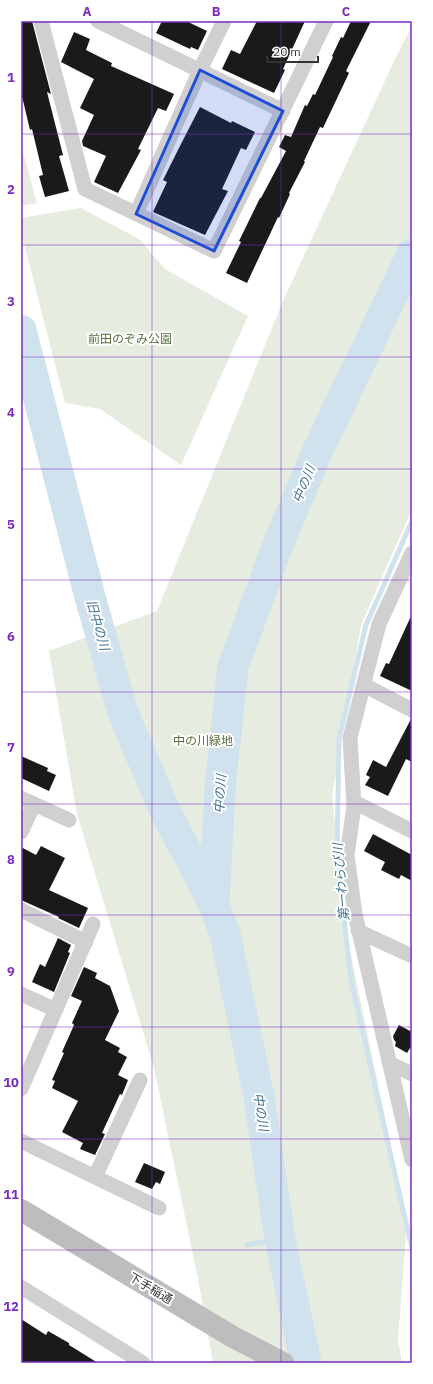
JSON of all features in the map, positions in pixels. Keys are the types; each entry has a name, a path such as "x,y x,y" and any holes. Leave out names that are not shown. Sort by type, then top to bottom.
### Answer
{"main road":[{"name":"下手稲通","path":"21,1210 233,1337 283,1363"}],"street":[{"path":"41,21 85,189 214,252 326,21"},
{"path":"98,21 283,111"},
{"path":"136,214 200,70 224,21"},
{"path":"412,553 406,582 379,624 350,738 354,802 347,855 358,931 412,1160"},
{"path":"364,685 412,710"},
{"path":"21,832 28,801 69,820"},
{"path":"354,802 412,831"},
{"path":"21,910 86,942"},
{"path":"21,1089 94,924"},
{"path":"358,931 412,956"},
{"path":"21,994 56,1010"},
{"path":"389,1063 412,1074"},
{"path":"95,1177 140,1080"},
{"path":"21,1141 159,1208"},
{"path":"21,1287 143,1363"}],"highlighted area":[{"path":"200,70 283,111 214,251 136,214"}],"green space":[{"name":"中の川緑地","path":"412,26 412,509 361,625 332,796 346,932 407,1222 398,1340 402,1363 213,1363 198,1279 154,1068 77,814 49,651 157,611 283,301 395,59"},
{"path":"21,145 37,203 21,206"},
{"name":"前田のぞみ公園","path":"81,208 139,239 165,269 248,316 181,465 100,409 65,403 21,232 21,218"}],"building":[{"path":"21,21 32,21 51,94 47,92 63,155 59,156 69,191 45,197 39,176 43,175 21,92"},
{"path":"162,21 186,21 207,31 198,50 191,47 190,49 156,33"},
{"path":"257,21 305,21 283,69 285,70 274,93 222,69 231,50 240,54"},
{"path":"351,21 371,21 346,71 349,73 323,128 320,127 279,218 278,217 247,283 226,273 241,242 239,241 260,198 286,151 279,147 285,135 291,137 305,105 307,106 313,94 315,95 341,37 343,38"},
{"path":"74,32 90,39 86,50 112,63 111,66 174,94 166,111 158,108 138,149 141,150 118,193 94,182 106,156 83,146 82,141 94,115 80,108 94,79 61,62"},
{"path":"200,107 231,123 232,121 255,132 246,150 241,148 222,189 228,191 205,235 153,212 167,182 163,180"},
{"path":"412,614 412,691 380,676 386,663 389,664"},
{"path":"411,719 412,762 406,759 388,796 365,785 370,777 366,775 373,760 386,767"},
{"path":"21,756 48,768 47,771 56,775 49,791 21,778"},
{"path":"373,834 412,855 412,881 401,875 399,879 381,870 385,862 364,851"},
{"path":"41,846 65,858 49,890 88,908 79,928 58,918 59,917 21,900 21,847 36,855"},
{"path":"58,938 71,945 68,952 70,953 54,992 32,982 40,964 45,967"},
{"path":"84,967 97,973 95,978 110,986 119,1011 105,1040 120,1048 118,1052 127,1057 118,1075 128,1080 122,1095 120,1094 102,1133 105,1134 95,1155 80,1149 83,1143 62,1132 78,1101 52,1088 55,1081 52,1080 64,1053 62,1052 74,1025 72,1023 82,1001 71,996"},
{"path":"399,1025 412,1032 412,1045 407,1053 395,1046 396,1042 393,1036"},
{"path":"144,1163 165,1172 160,1184 156,1182 152,1189 135,1182"},
{"path":"21,1319 46,1335 48,1331 69,1343 69,1345 98,1363 21,1363"}],"waterway":[{"name":"中の川","path":"306,1363 280,1239 259,1097 225,934 214,905 220,788 233,667 278,545 318,450 412,254"},
{"name":"旧中の川","path":"21,330 90,597 123,713 165,811 214,904"},
{"name":"第一わらび川","path":"412,521 366,625 339,739 337,856 351,980 412,1249"},
{"path":"247,1245 280,1239"}]}
